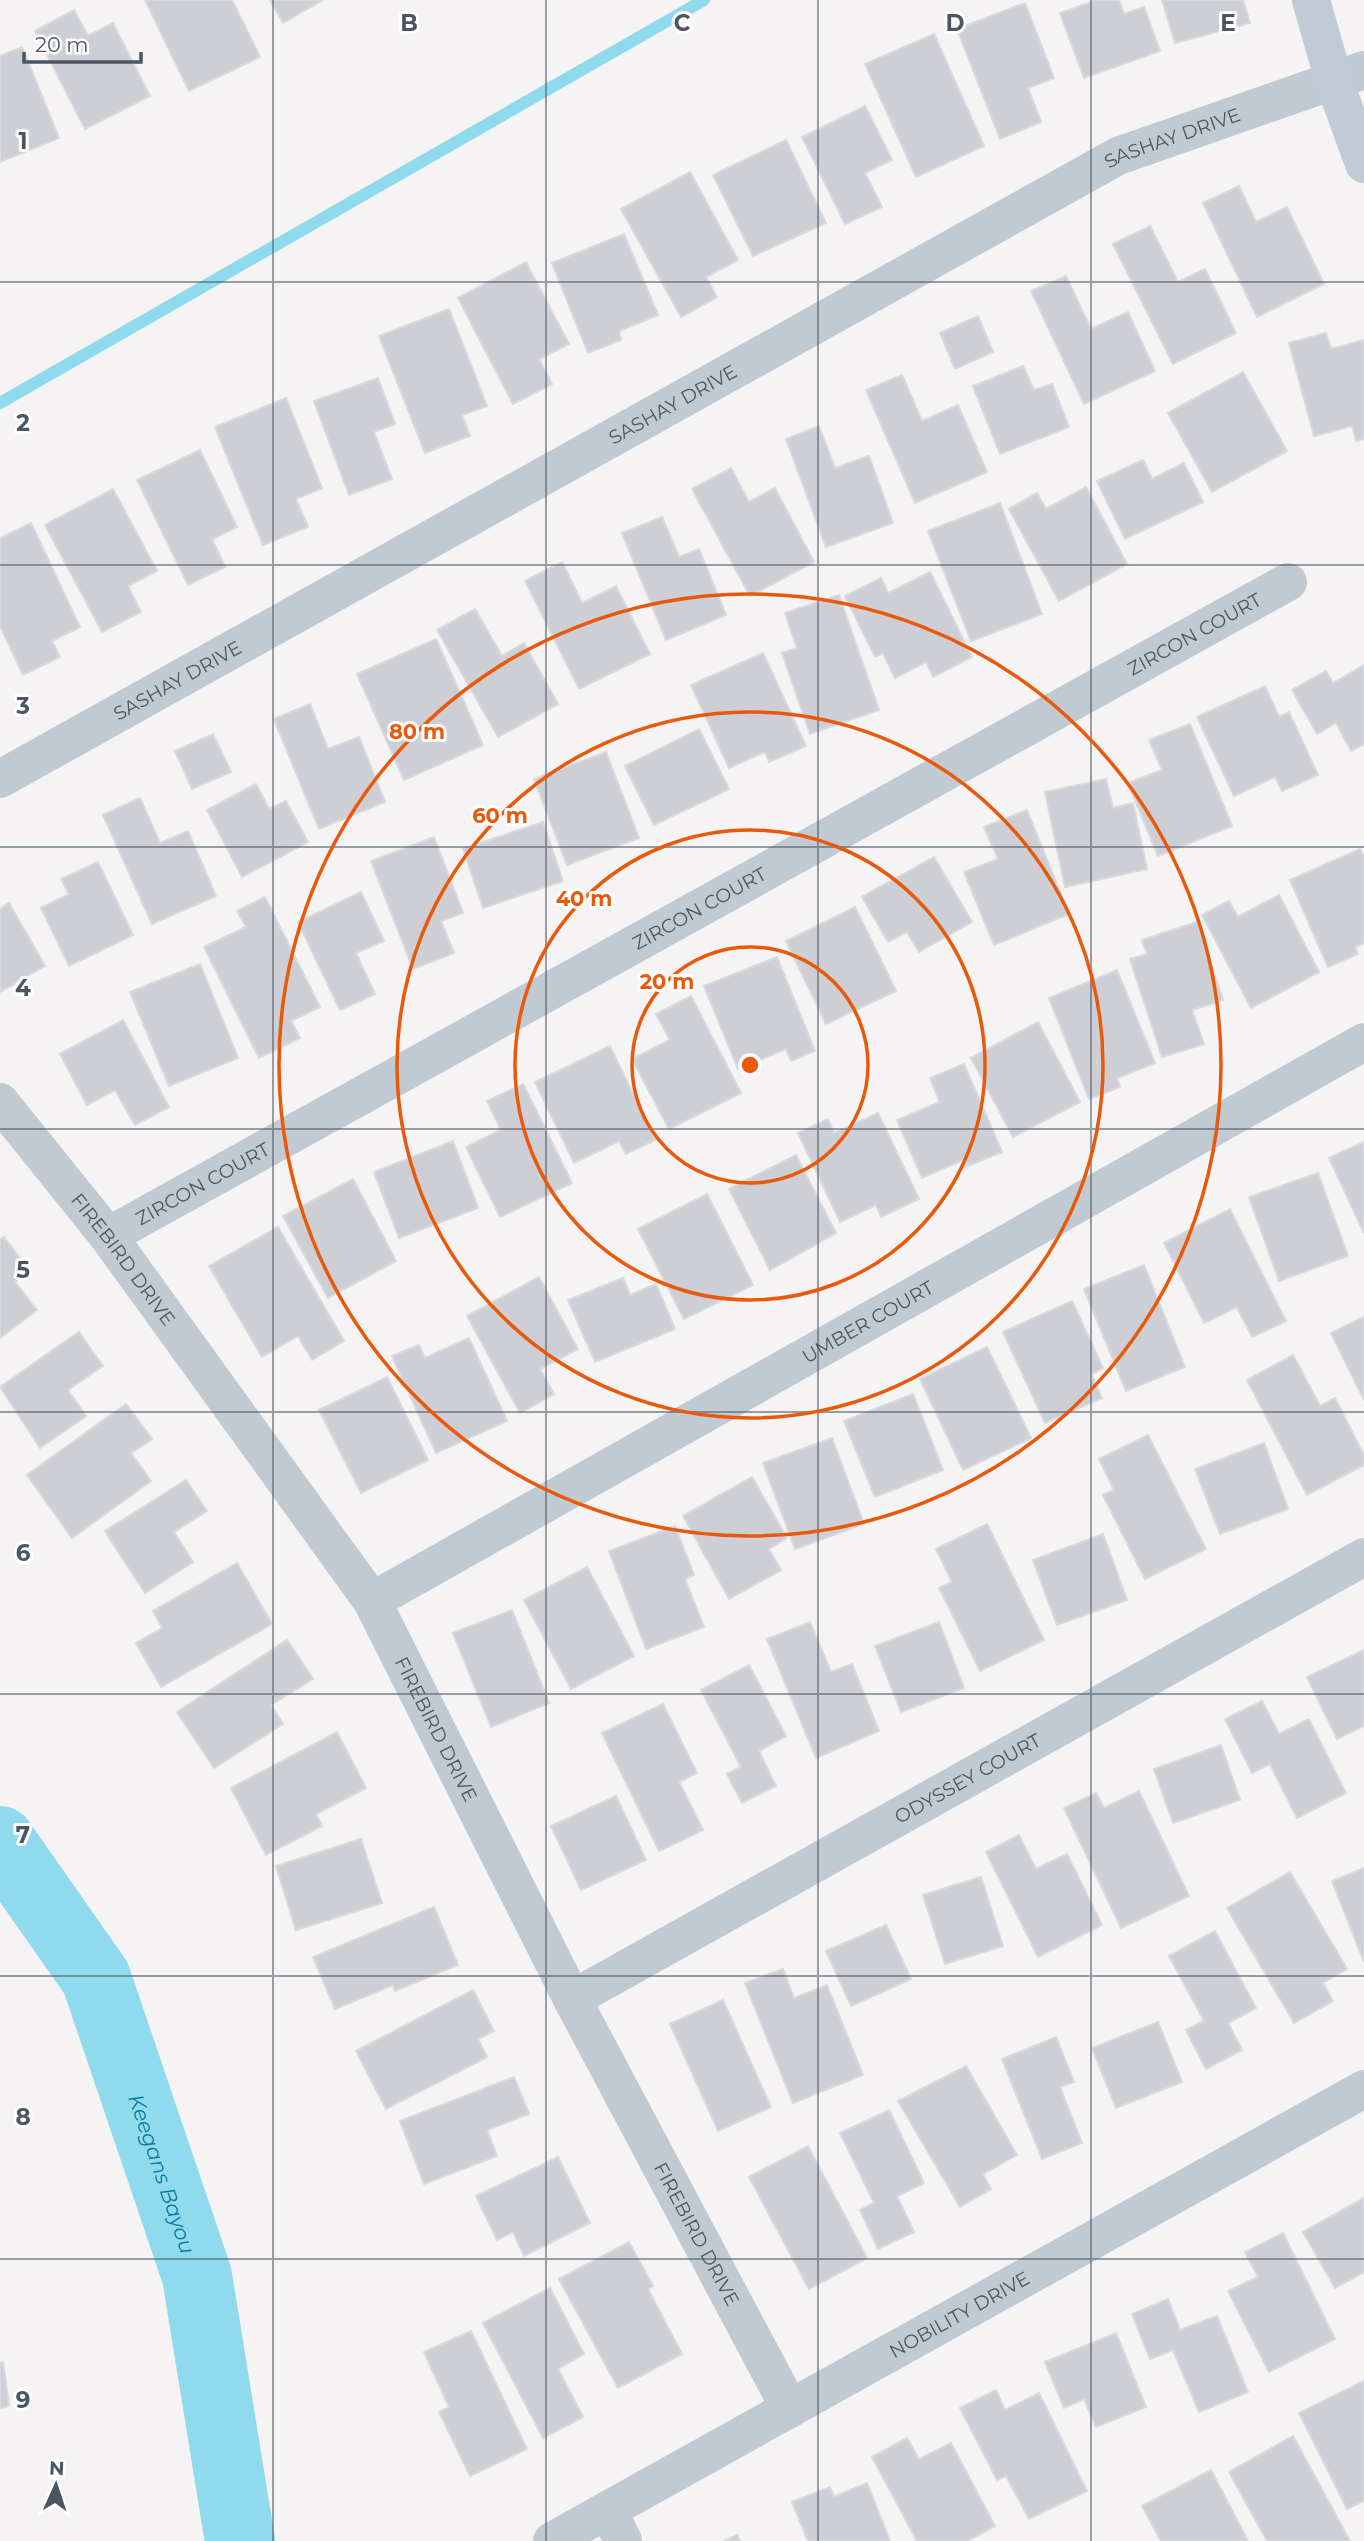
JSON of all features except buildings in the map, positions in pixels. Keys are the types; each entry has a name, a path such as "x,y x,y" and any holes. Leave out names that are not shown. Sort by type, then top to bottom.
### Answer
{"main road":[{"path":"1311,0 1349,75 1364,164"}],"street":[{"name":"SASHAY DRIVE","path":"0,779 1118,156 1349,75"},
{"name":"ZIRCON COURT","path":"108,1236 1288,582"},
{"name":"UMBER COURT","path":"372,1601 1364,1042"},
{"name":"FIREBIRD DRIVE","path":"0,1102 108,1236 372,1601 572,1999 790,2409"},
{"name":"ODYSSEY COURT","path":"572,1999 1364,1557"},
{"name":"NOBILITY DRIVE","path":"552,2541 615,2525 790,2409 1364,2089"}],"waterway":[{"path":"0,403 704,0"},
{"name":"Keegans Bayou","path":"0,1841 96,1978 197,2276 240,2541"}]}
